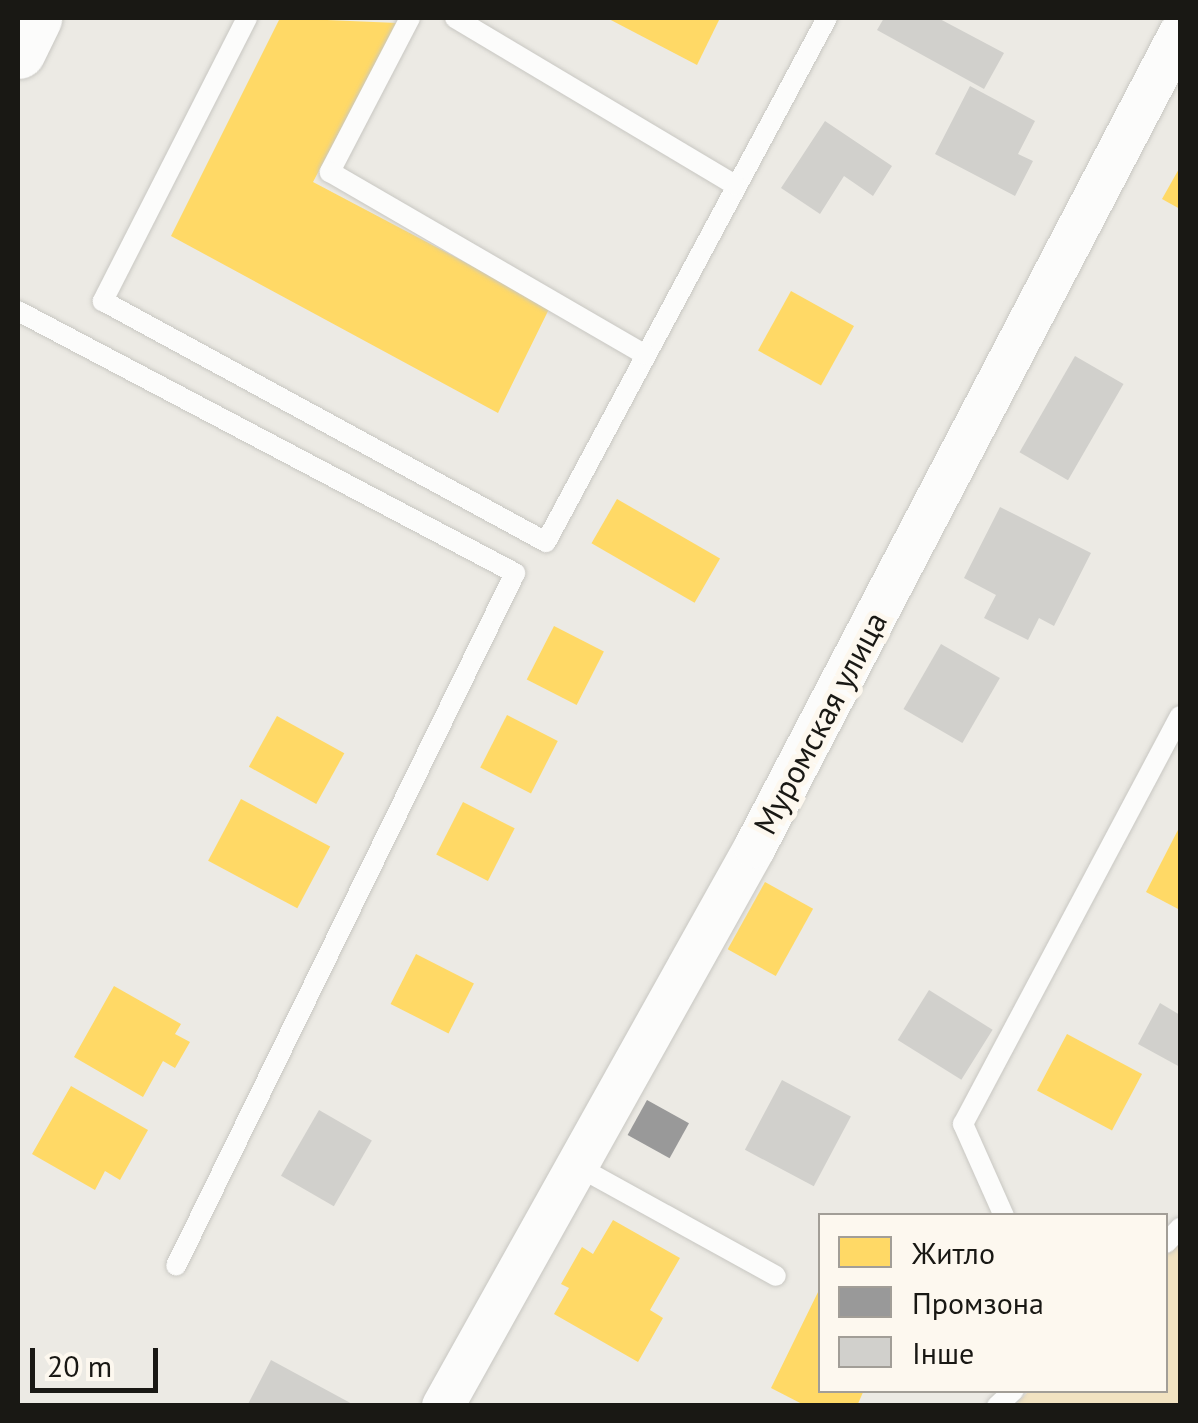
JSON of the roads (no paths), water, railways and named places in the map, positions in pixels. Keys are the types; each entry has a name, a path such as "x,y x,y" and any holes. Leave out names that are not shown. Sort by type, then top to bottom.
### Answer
{"main road":[{"path":"18,50 34,18"}],"street":[{"name":"Муромская улица","path":"443,1406 755,847 1180,33"}],"lane":[{"path":"247,18 104,301 546,542 826,18"},
{"path":"410,18 330,172 644,354"},
{"path":"455,18 735,186"},
{"path":"18,311 515,574 176,1266"},
{"path":"1003,1213 964,1124 1180,716"},
{"path":"577,1166 776,1276"}]}
